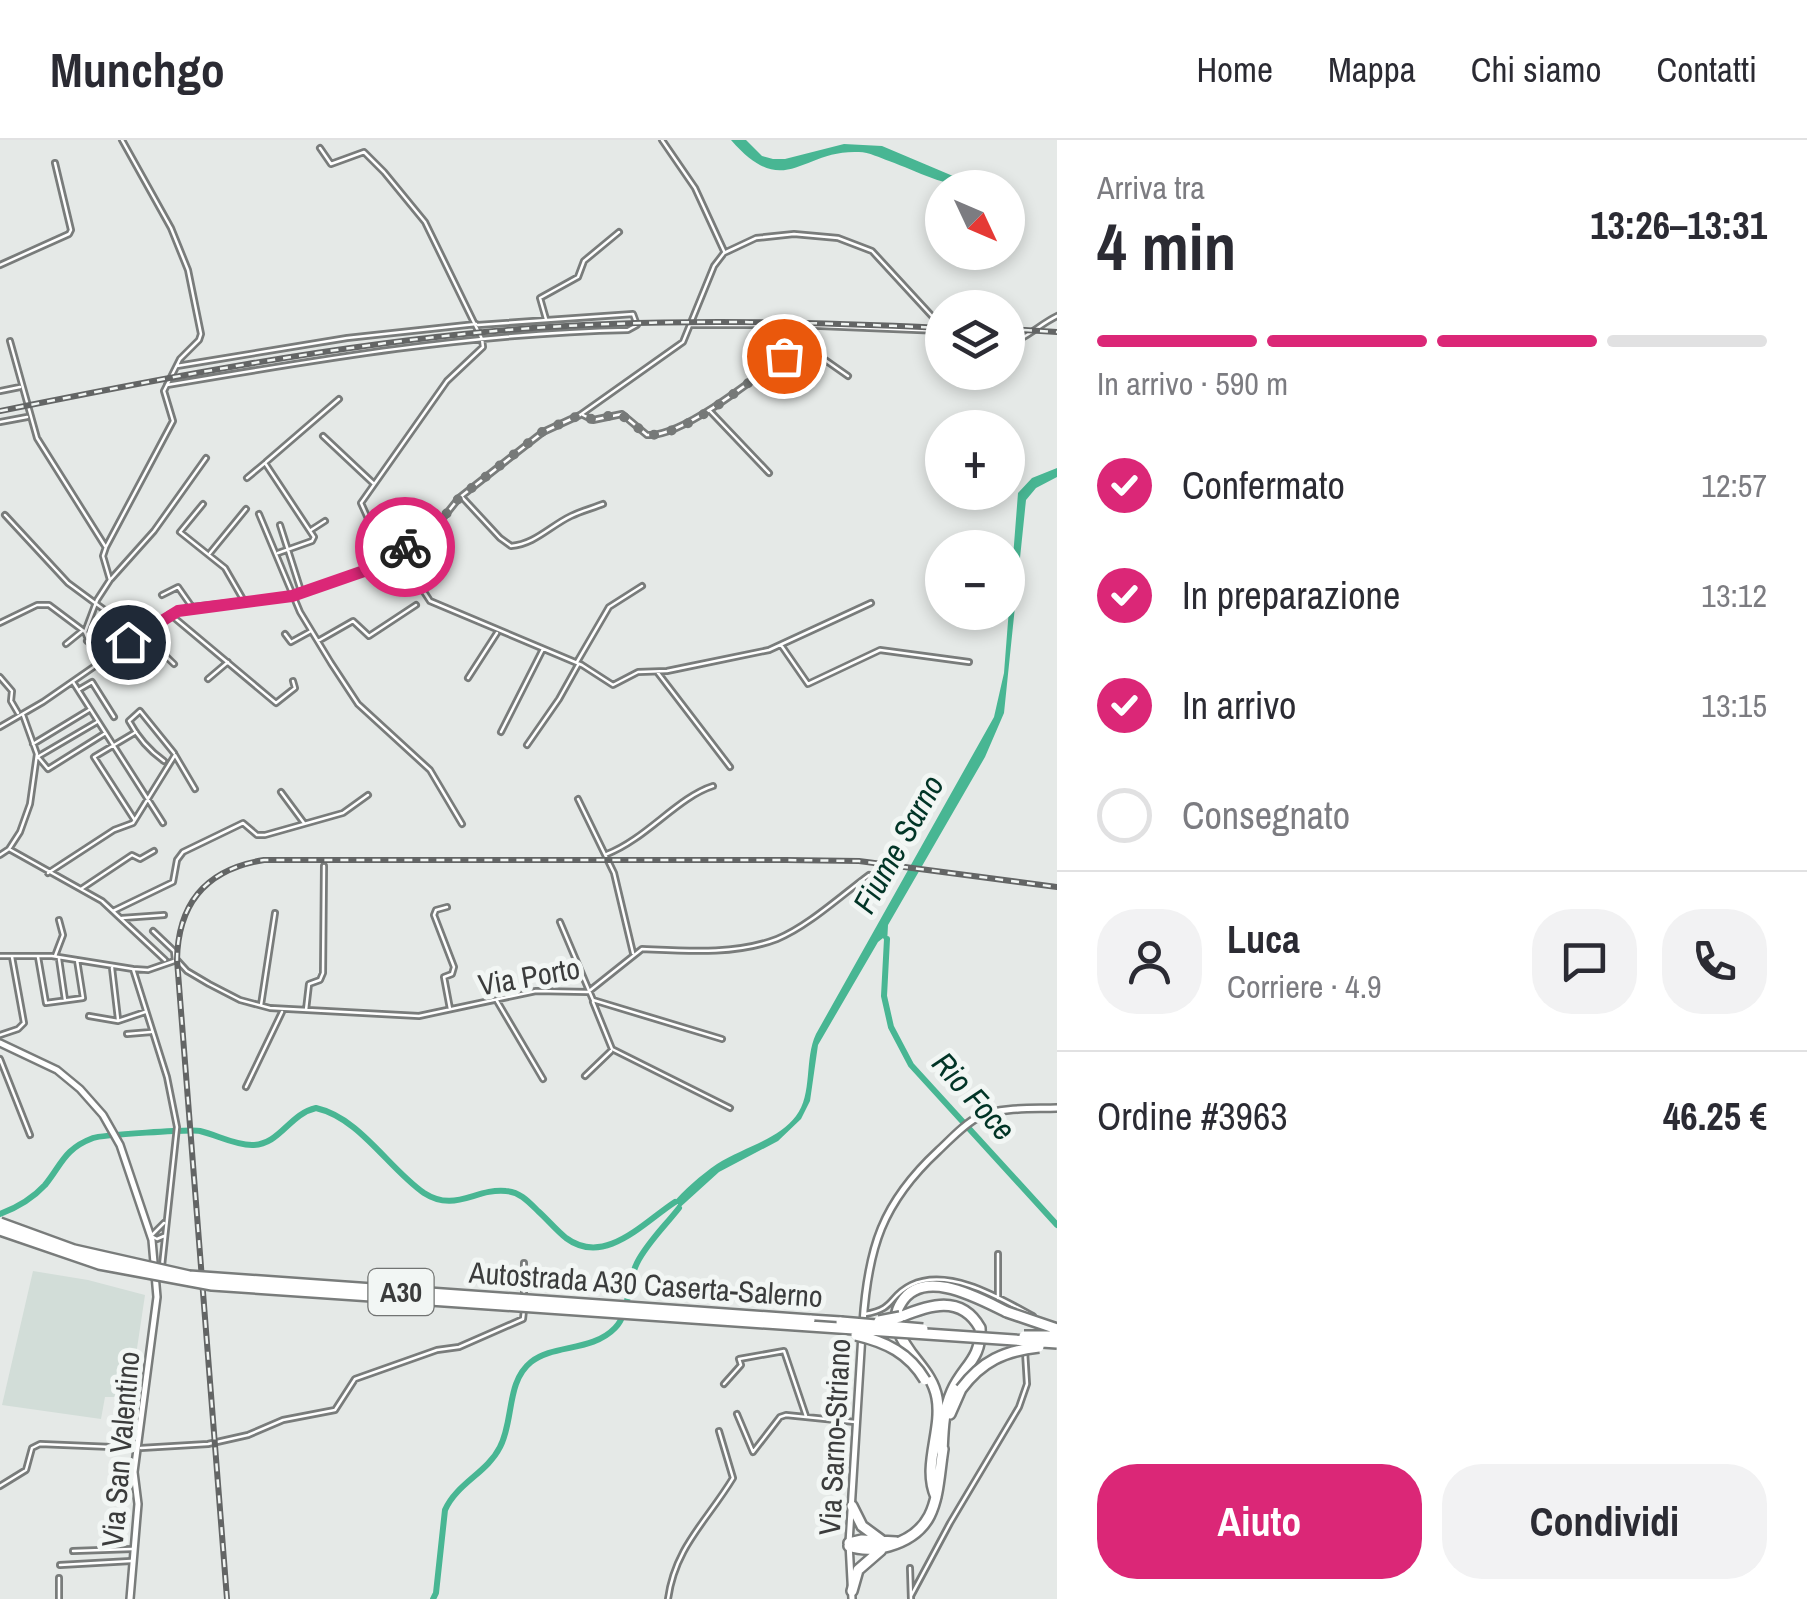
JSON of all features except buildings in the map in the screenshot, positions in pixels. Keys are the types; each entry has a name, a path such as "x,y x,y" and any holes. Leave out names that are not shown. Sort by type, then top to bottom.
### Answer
{"highway":[{"name":"Autostrada A30 Caserta-Salerno","path":"0,1223 74,1250 200,1277 1057,1338"},
{"name":"Autostrada A30 Caserta-Salerno","path":"0,1230 100,1264 212,1286 809,1327 1057,1338"},
{"path":"936,1497 931,1483 938,1406 934,1382 897,1330 900,1303 909,1294 932,1287 960,1291 1057,1338"},
{"path":"842,1322 900,1317 946,1304 962,1309 980,1328 978,1350 954,1385 946,1406 942,1454"},
{"path":"809,1327 884,1343 907,1357 925,1380 934,1406 936,1429"},
{"path":"849,1545 861,1550 899,1542 924,1527 936,1497 946,1424 961,1389 980,1367 1000,1355 1057,1338"},
{"path":"852,1506 862,1526 884,1544"},
{"path":"852,1595 862,1564 884,1544"}],"main road":[{"name":"Via San Valentino","path":"0,1039 56,1070 80,1089 107,1121 120,1145 151,1236 157,1266 156,1303 138,1449 130,1599"},
{"name":"Via Sarno-Striano","path":"852,1595 849,1545 864,1314 869,1268 883,1219 906,1184 968,1124 993,1113 1057,1108"}],"street":[{"path":"110,580 102,556 173,421 165,399 167,385 176,366 200,337 189,276 164,212 122,140"},
{"path":"662,140 695,188 724,253"},
{"path":"320,148 331,164 364,152 384,172 425,222 482,339 483,347 446,380 361,503 380,545 382,560"},
{"path":"0,265 70,234 55,163"},
{"path":"547,320 540,298 578,277 584,261 619,232"},
{"path":"0,727 170,614 292,596 364,571 435,528 461,496 542,432 582,414 683,342 714,266 724,253 756,238 794,234 838,238 872,251 925,308"},
{"path":"167,385 355,354 482,339 628,330 637,325 637,318 633,314 477,324 347,338 176,366"},
{"path":"1025,335 1057,316"},
{"path":"690,325 925,329"},
{"path":"796,325 801,343 848,376"},
{"path":"10,341 36,438 106,547"},
{"path":"582,414 593,420 622,414 651,436 672,431 801,343"},
{"path":"0,391 21,387"},
{"path":"247,478 338,398"},
{"path":"708,410 769,473"},
{"path":"0,422 28,416"},
{"path":"323,436 374,484"},
{"path":"66,644 84,631 110,580 154,531 206,458"},
{"path":"265,462 310,530 312,541 275,554"},
{"path":"461,496 511,546 530,543 559,522 604,504"},
{"path":"203,504 180,532 224,568 245,602"},
{"path":"210,554 246,509"},
{"path":"259,514 310,631 358,704 430,770 462,824"},
{"path":"4,515 68,583 116,623 128,642"},
{"path":"310,530 326,521"},
{"path":"280,526 302,592"},
{"path":"397,551 430,601 577,664 614,685 638,672 725,661 780,644 871,602"},
{"path":"526,745 559,699 609,606 642,586"},
{"path":"162,595 178,587 192,608"},
{"path":"0,623 44,604 84,631 98,662"},
{"path":"317,641 352,621 369,636 416,604"},
{"path":"170,614 276,703 295,688 293,681"},
{"path":"86,642 116,623"},
{"path":"285,634 291,642 310,631"},
{"path":"468,678 498,631"},
{"path":"142,633 174,664"},
{"path":"780,644 808,684 880,650 969,662"},
{"path":"501,732 542,649"},
{"path":"106,656 113,668"},
{"path":"208,679 229,661"},
{"path":"657,672 730,767"},
{"path":"0,676 37,757 25,822 9,849 0,855"},
{"path":"73,681 163,823"},
{"path":"78,690 92,682 114,717"},
{"path":"0,691 8,687"},
{"path":"34,744 91,709"},
{"path":"164,760 152,752 129,720 140,711 175,754 195,789"},
{"path":"37,757 98,721"},
{"path":"134,820 94,757 136,731"},
{"path":"37,757 48,769 106,733"},
{"path":"48,872 134,820 175,754"},
{"path":"606,854 628,844 712,786"},
{"path":"281,792 304,824"},
{"path":"113,911 173,882 177,860 184,852 243,823 261,836 344,813 368,795"},
{"path":"578,799 616,879 634,954 642,950 743,947 779,938 869,876"},
{"path":"9,849 113,911 167,962"},
{"path":"81,889 132,855 140,859 154,851"},
{"path":"306,1011 309,984 320,980 323,973 324,866"},
{"path":"448,906 436,910 434,915 454,967 452,974 444,978 450,1010"},
{"path":"261,1006 275,913"},
{"path":"121,918 164,915"},
{"path":"59,920 63,935 57,957 65,1000"},
{"path":"560,922 612,1049 730,1108"},
{"name":"Via Porto","path":"153,931 174,950 176,960 187,971 240,1000 306,1011 419,1016 536,992 588,992 634,954"},
{"path":"0,1039 24,1023 12,955"},
{"path":"0,956 57,957 148,970 176,960"},
{"path":"38,956 46,1003 83,998 77,960"},
{"path":"112,965 118,1021"},
{"name":"Via San Valentino","path":"133,968 167,1077 178,1127 156,1303"},
{"path":"496,999 543,1079"},
{"path":"593,1000 722,1039"},
{"path":"246,1087 284,1009"},
{"path":"89,1016 118,1021 146,1012"},
{"path":"127,1034 153,1032"},
{"path":"585,1076 612,1049"},
{"path":"0,1059 30,1135"},
{"path":"164,1223 151,1236 157,1239 166,1234"},
{"path":"998,1254 998,1298"},
{"path":"0,1486 26,1470 32,1448 40,1444 138,1449 208,1444 248,1435 283,1420 339,1408 355,1379 437,1350 458,1347 519,1322 524,1314 524,1263"},
{"path":"864,1314 882,1312 910,1285 930,1280 955,1282 998,1298 1035,1318 1025,1351 1027,1389 911,1598"},
{"path":"724,1384 741,1366 740,1359 784,1351 806,1417"},
{"path":"737,1414 754,1452 780,1417 856,1422"},
{"path":"668,1599 671,1576 682,1551 734,1478 719,1431"},
{"path":"73,1551 134,1549"},
{"path":"60,1565 132,1561"},
{"path":"910,1568 911,1598"},
{"path":"59,1599 60,1578"}],"shaded area":[{"path":"731,140 746,140 762,156 773,159 844,144 882,146 939,170 925,170 925,175 863,152 839,153 780,170 766,168"},
{"name":"Fiume Sarno","path":"1057,468 1057,477 1036,488 1026,500 1025,510 1025,486 1032,478"},
{"name":"Fiume Sarno","path":"1017,510 1025,510 1023,530 1015,530"},
{"name":"Fiume Sarno","path":"1007,630 1013,630 1004,713 985,757 888,925 887,944 883,938 878,942 818,1045 810,1101 801,1119 778,1141 719,1172 676,1211 678,1204 671,1205 699,1178 727,1158 780,1131 796,1116 807,1087 816,1034 994,717 1004,673"},
{"path":"33,1271 145,1295 136,1355 130,1361 128,1378 119,1377 116,1397 105,1397 101,1419 2,1405"}],"waterway":[{"name":"Rio Foce","path":"887,939 884,996 891,1027 911,1065 1057,1225"},
{"path":"0,1214 35,1194 70,1152 93,1138 193,1131 239,1143 262,1144 316,1108 346,1122 411,1183 435,1199 455,1200 495,1191 516,1193 566,1238 581,1246 609,1245 624,1238 675,1202"},
{"path":"433,1599 445,1510 500,1447 523,1370 540,1356 595,1341 615,1328 623,1314 637,1263 679,1208"}],"railway":[{"path":"0,411 308,354 495,331 719,322 925,327"},
{"path":"1025,330 1057,332"},
{"path":"227,1599 177,960 183,921 190,905 212,880 226,871 264,860 787,860 859,861 1057,887"}],"way so far":[{"path":"405,547 435,528 459,498 542,432 582,414 593,420 619,413 647,435 665,434 708,410 784,356"}],"route":[{"path":"128,642 178,611 292,596 364,571 405,547"}]}
